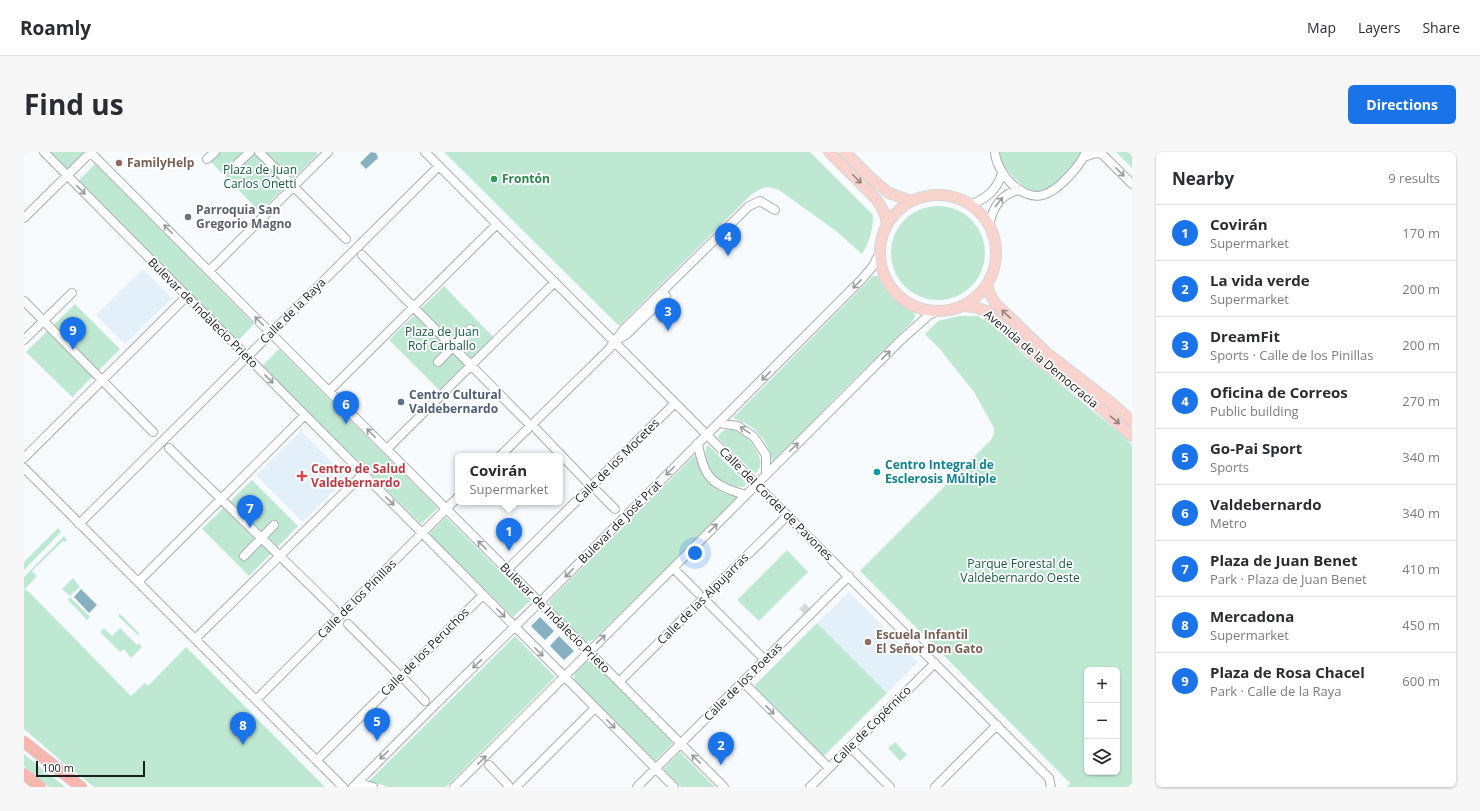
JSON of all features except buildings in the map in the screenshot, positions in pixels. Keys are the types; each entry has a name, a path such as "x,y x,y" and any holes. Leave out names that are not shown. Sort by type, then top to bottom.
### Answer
{"highway":[{"path":"24,742 81,787"},
{"path":"24,774 40,787"}],"main road":[{"path":"829,152 877,200 885,214 887,226"},
{"path":"845,152 871,178 889,193 911,202"},
{"path":"936,195 949,196 961,200 978,210 989,225 994,239 996,255 994,270 987,284 976,297 962,306 938,312 912,306 892,289 885,278 881,265 880,252 882,239 887,226 898,213 911,202 923,197 936,195"},
{"name":"Avenida de la Democracia","path":"987,284 989,292 995,303 1047,353 1109,401 1132,421"},
{"name":"Avenida de la Democracia","path":"962,306 974,307 987,311 1038,359 1102,409 1132,436"}],"street":[{"name":"Bulevar de Indalecio Prieto","path":"44,152 674,787"},
{"name":"Bulevar de Indalecio Prieto","path":"91,152 724,787"},
{"path":"24,218 91,152"},
{"path":"207,159 215,152"},
{"path":"238,163 250,152"},
{"path":"259,152 346,239"},
{"path":"209,271 328,152"},
{"name":"Calle del Cordel de Pavones","path":"425,152 997,725 1049,778 1051,787"},
{"path":"995,152 995,158 1002,173 1009,181 1020,190 1036,196 1046,194 1067,178 1085,154 1102,154 1132,184"},
{"name":"Calle de la Raya","path":"79,524 439,166"},
{"path":"970,205 982,199 997,187 1002,173"},
{"path":"989,225 993,211 1000,199 1012,192 1020,190"},
{"path":"503,453 615,342 624,329 749,206 760,201 775,210 759,206 753,209 627,334 615,342"},
{"path":"329,391 497,224"},
{"name":"Bulevar de José Prat","path":"356,785 868,273 880,252"},
{"path":"362,255 526,421"},
{"path":"387,449 555,282"},
{"path":"24,340 72,293"},
{"path":"24,458 187,296"},
{"path":"24,301 153,432"},
{"path":"454,787 912,330 929,315 938,312"},
{"path":"438,362 470,329"},
{"name":"Calle de los Mocetes","path":"508,570 676,403"},
{"path":"138,582 305,415"},
{"path":"719,423 738,426 754,437 766,455 766,475"},
{"path":"536,430 559,453"},
{"path":"698,443 704,470 711,479 730,491 746,495"},
{"path":"169,448 221,500 262,537 335,610"},
{"path":"563,458 586,481"},
{"path":"24,468 343,787"},
{"path":"195,639 363,474"},
{"path":"598,492 615,509"},
{"name":"Calle de los Pinillas","path":"256,700 455,500"},
{"name":"Calle de las Alpujarras","path":"619,682 787,516"},
{"path":"244,556 274,525"},
{"path":"676,571 698,593"},
{"name":"Calle de los Poetas","path":"638,787 765,660 809,613 849,576"},
{"name":"Calle de los Peruchos","path":"317,760 483,595"},
{"path":"707,602 765,660"},
{"path":"348,624 396,672"},
{"name":"Calle de Copérnico","path":"810,787 934,663"},
{"path":"406,681 425,701"},
{"path":"743,682 829,768"},
{"path":"489,765 512,786 595,708"},
{"path":"935,787 997,725"},
{"path":"850,747 890,787"},
{"path":"356,785 373,787"}],"shaded area":[{"path":"143,269 172,298 125,344 96,315"},
{"name":"Centro de Salud Valdebernardo","path":"301,431 347,477 303,522 256,475"},
{"name":"Escuela Infantil El Señor Don Gato","path":"849,592 918,662 887,693 817,623"}],"green space":[{"path":"50,152 83,152 84,154 68,170"},
{"name":"Plaza de Juan Carlos Onetti","path":"219,152 316,152 318,154 260,212 210,161"},
{"path":"444,152 810,152 873,215 872,230 862,254 836,231 779,190 767,187 762,188 752,194 619,326"},
{"path":"1000,152 1082,152 1060,180 1044,190 1036,192 1028,190 1024,187 1007,170 1003,165"},
{"path":"1116,152 1132,152 1132,168"},
{"path":"95,164 254,324 238,341 78,181"},
{"path":"938,206 956,210 971,220 981,235 985,253 981,271 971,286 956,296 938,300 920,296 905,286 895,271 891,253 895,235 905,220 920,210"},
{"path":"873,276 878,276 889,292 899,302 914,311 915,316 913,321 838,395 773,463 764,440 759,434 748,425 733,418"},
{"name":"Plaza de Juan Rof Carballo","path":"444,286 494,338 440,391 389,340"},
{"path":"75,304 120,349 72,397 26,352"},
{"name":"Parque Forestal de Valdebernardo Oeste","path":"959,316 978,316 983,320 986,317 1026,357 1124,436 1132,446 1132,787 1067,787 1070,783 860,571 991,440 994,434 994,428 974,392 939,348 925,334 938,321"},
{"path":"279,349 438,508 421,524 262,366"},
{"path":"730,429 744,435 758,453 760,464 759,469 755,473 718,438 722,432"},
{"path":"708,445 745,482 746,484 744,487 731,486 719,480 710,472 707,466 706,458 706,447"},
{"path":"695,455 699,467 713,486 726,494 740,497 593,640 587,642 583,641 551,609 549,601"},
{"path":"252,480 298,526 249,576 202,529"},
{"path":"446,517 530,601 513,617 429,534"},
{"path":"58,528 61,532 24,570 24,562"},
{"path":"64,536 67,540 65,542 63,541 32,571 37,576 24,590 24,577"},
{"path":"787,550 808,572 759,621 737,600"},
{"path":"73,578 80,587 70,596 62,589"},
{"path":"24,590 28,591 131,696 145,683 148,686 186,647 325,787 94,787 24,729"},
{"path":"70,597 90,617 87,620 68,600"},
{"path":"119,613 139,633 138,635 119,617"},
{"path":"817,623 887,693 823,757 756,689 755,685"},
{"path":"104,628 112,636 120,628 137,645 139,643 142,647 131,658 124,649 120,652 100,632"},
{"path":"515,636 555,677 446,787 386,787 368,782"},
{"path":"588,661 594,663 673,743 655,761 575,682 575,673"},
{"path":"895,742 907,755 900,761 888,748"},
{"path":"680,752 715,787 681,787 663,769"},
{"path":"24,754 65,787 49,787 24,766"}],"water":[{"path":"371,152 376,153 378,158 366,169 360,163"},
{"path":"81,589 97,605 89,613 74,597"},
{"path":"540,617 554,631 545,640 531,626"},
{"path":"559,636 574,651 564,660 550,646"}],"tunnel":[{"path":"802,606 808,612"}],"place":[{"name":"FamilyHelp","path":"119,163"},
{"name":"Frontón","path":"494,179"},
{"name":"Parroquia San Gregorio Magno","path":"188,217"},
{"name":"Oficina de Correos","path":"728,256"},
{"name":"DreamFit","path":"668,331"},
{"name":"Plaza de Rosa Chacel","path":"73,350"},
{"name":"Centro Cultural Valdebernardo","path":"401,402"},
{"name":"Valdebernardo","path":"346,424"},
{"name":"Centro Integral de Esclerosis Múltiple","path":"877,472"},
{"name":"Centro de Salud Valdebernardo","path":"302,476"},
{"name":"Plaza de Juan Benet","path":"250,528"},
{"name":"Covirán","path":"509,551"},
{"name":"Escuela Infantil El Señor Don Gato","path":"868,642"},
{"name":"Go-Pai Sport","path":"377,741"},
{"name":"Mercadona","path":"243,745"},
{"name":"La vida verde","path":"721,765"}]}
